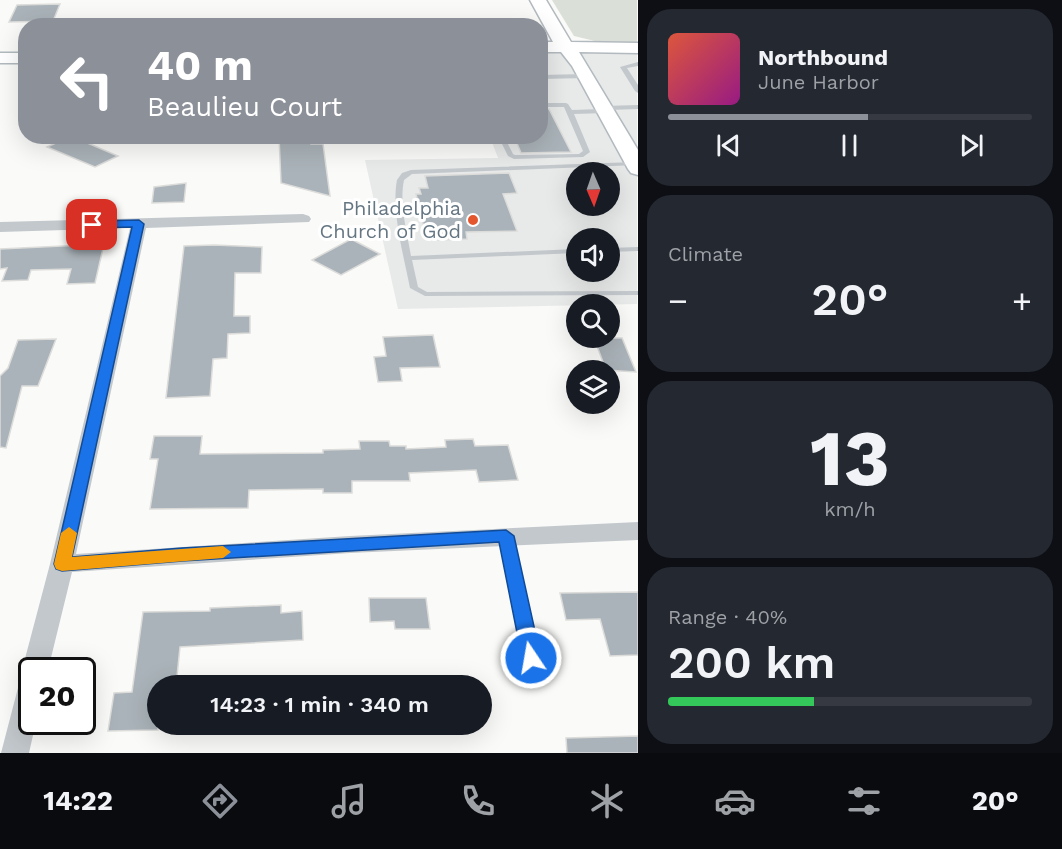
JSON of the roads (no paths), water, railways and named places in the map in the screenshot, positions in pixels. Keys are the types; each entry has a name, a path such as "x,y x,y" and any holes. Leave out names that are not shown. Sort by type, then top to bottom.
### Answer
{"main road":[{"path":"538,0 566,48 587,76 636,164"},
{"path":"548,47 638,48"},
{"path":"0,58 18,58"}],"street":[{"path":"0,227 303,219"},
{"path":"38,657 62,564 139,224"},
{"path":"62,564 182,554 638,531"},
{"path":"15,753 19,735"}],"lane":[{"path":"638,64 622,67 638,91"},
{"path":"548,77 587,76"},
{"path":"505,144 514,157 586,155 566,105 548,105"},
{"path":"570,112 638,107"},
{"path":"636,164 426,170 404,175 399,182 399,200 414,288 425,294 638,293"},
{"path":"620,250 638,249"},
{"path":"409,258 566,251"},
{"path":"506,536 536,678"}],"place":[{"name":"Philadelphia Church of God","path":"473,220"}]}
